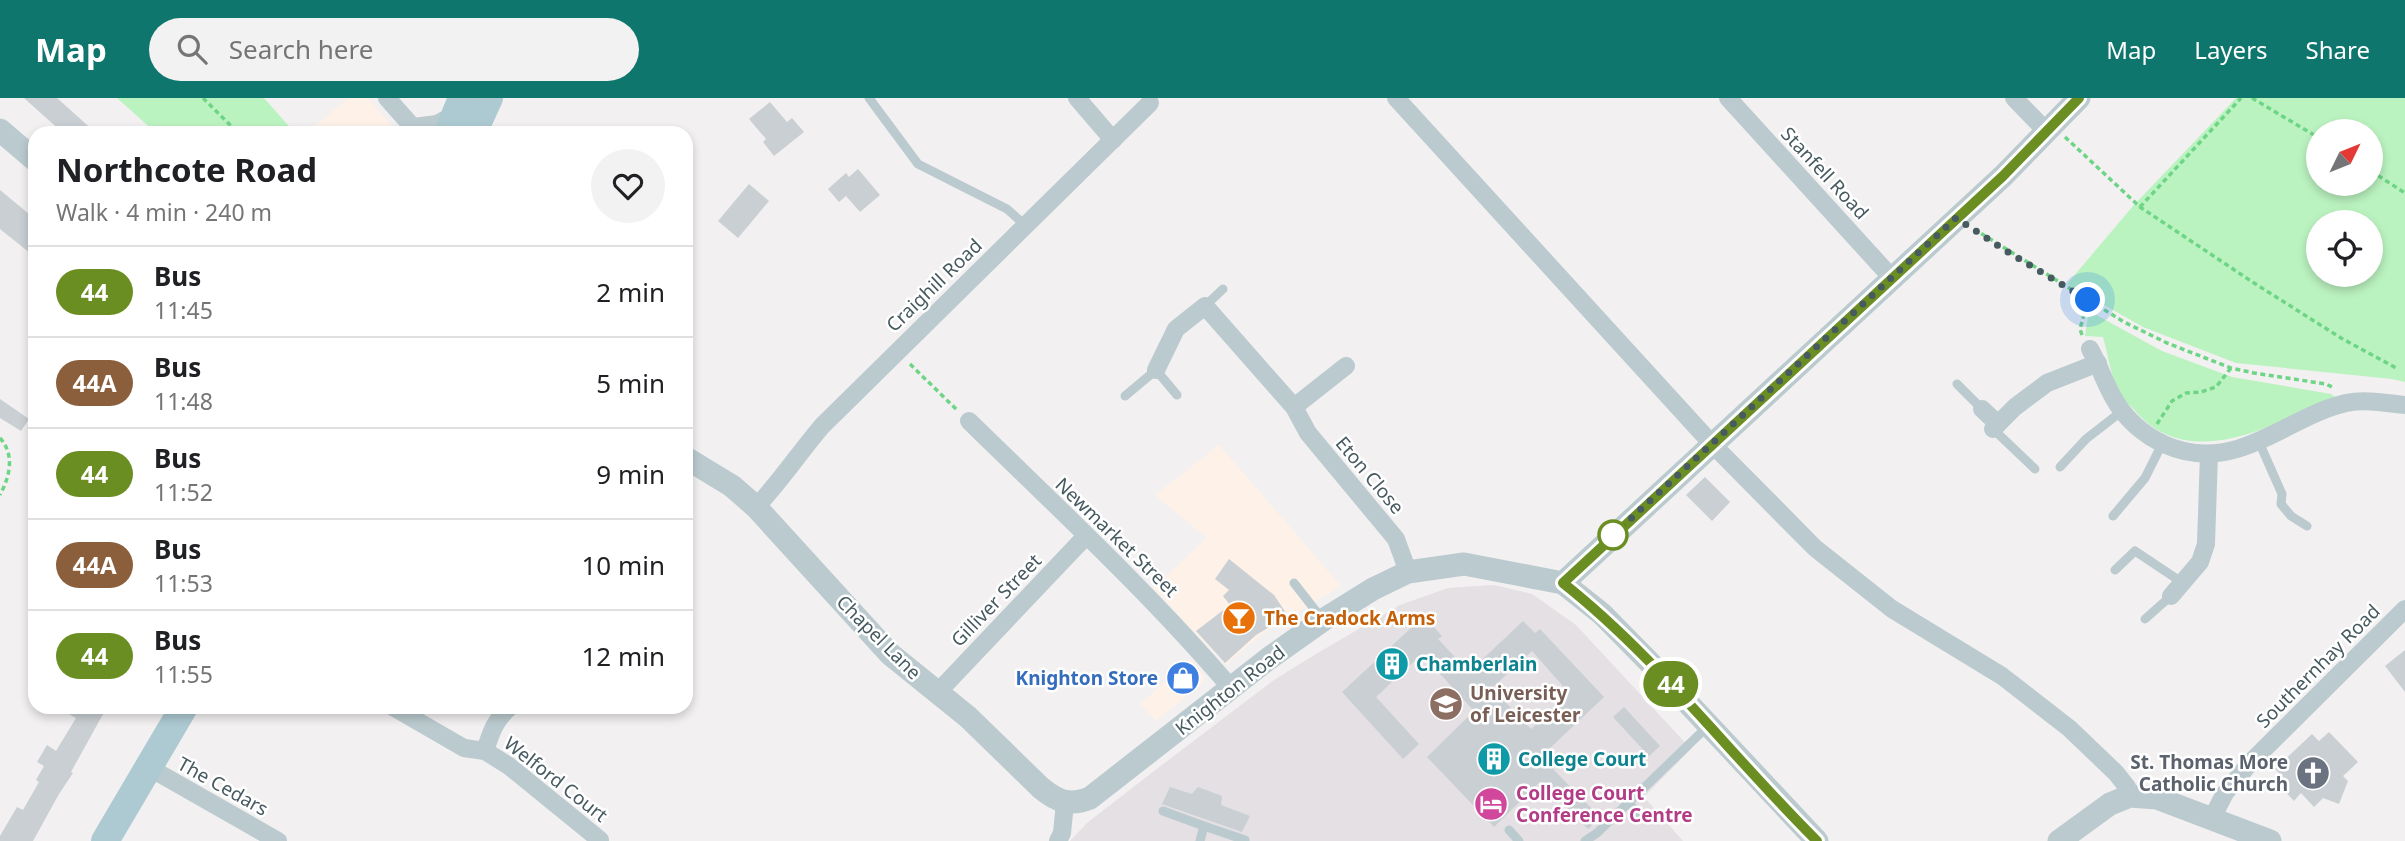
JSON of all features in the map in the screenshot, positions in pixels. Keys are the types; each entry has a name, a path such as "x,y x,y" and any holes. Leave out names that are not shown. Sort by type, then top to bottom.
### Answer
{"main road":[{"path":"460,119 489,98"},
{"path":"105,841 180,714"}],"street":[{"path":"387,98 412,126"},
{"path":"1077,98 1112,140"},
{"path":"1396,98 1712,444 1815,548 1892,609 2002,676 2059,720 2116,773 2127,787 2130,796"},
{"name":"Stanfell Road","path":"1728,98 1892,277"},
{"path":"2014,98 2050,129"},
{"path":"1563,583 1956,218 2079,98"},
{"name":"Craighill Road","path":"756,507 776,486 822,426 1150,103"},
{"path":"430,126 460,119"},
{"path":"0,130 28,154"},
{"path":"1156,370 1176,329 1205,306"},
{"name":"Eton Close","path":"1205,306 1294,407 1308,433 1396,539 1408,572"},
{"path":"1982,409 1995,427 2015,407 2047,383 2094,356 2104,381 2122,411 2156,440 2191,453 2225,454 2347,403 2405,405"},
{"path":"1294,407 1346,366"},
{"name":"Newmarket Street","path":"968,421 1164,612 1231,688"},
{"path":"2177,590 2200,562 2206,544 2209,454"},
{"name":"Chapel Lane","path":"693,462 732,486 756,507 890,654 984,731 1054,799 1072,803"},
{"name":"Gilliver Street","path":"937,693 1086,536"},
{"name":"Knighton Road","path":"1072,803 1100,791 1231,688 1323,620 1373,589 1408,572 1464,564 1563,583 1602,614 1817,841"},
{"name":"Southernhay Road","path":"2211,820 2225,793 2250,763 2405,609"},
{"name":"Welford Court","path":"405,714 464,748 485,751 509,766 600,840"},
{"name":"Welford Court","path":"485,751 491,730 502,714"},
{"name":"The Cedars","path":"148,767 278,841"},
{"path":"2059,841 2110,804 2130,796 2157,798 2270,841"},
{"path":"1058,841 1072,803"}],"lane":[{"path":"869,98 918,164 1007,209 1025,225"},
{"path":"1205,306 1223,289"},
{"path":"1125,396 1156,370 1177,395"},
{"path":"1957,384 1982,409"},
{"path":"2060,467 2085,439 2122,411"},
{"path":"1995,427 2035,469"},
{"path":"2113,516 2145,478 2156,440"},
{"path":"2259,442 2282,494 2281,504 2291,516 2307,526"},
{"path":"2115,570 2135,551 2177,590 2145,619"},
{"path":"1294,583 1323,620"},
{"path":"1585,841 1597,833 1709,725"},
{"path":"1628,803 1642,818"},
{"path":"1163,811 1245,840"},
{"path":"1200,841 1204,826"},
{"path":"1509,830 1519,841"}],"path":[{"path":"203,98 231,126"},
{"path":"2140,207 2241,98"},
{"path":"2252,98 2306,130"},
{"path":"2050,129 2140,207 2341,338 2398,369"},
{"path":"2384,179 2405,193"},
{"path":"1956,218 2146,334 2231,368 2326,384 2335,389 2347,403"},
{"path":"2088,300 2080,329 2084,342 2094,356"},
{"path":"897,351 968,421"},
{"path":"2156,440 2172,401 2186,393 2216,387 2231,368"},
{"path":"0,438 9,453 10,468 8,481 0,495"}],"shaded area":[{"path":"348,98 368,98 392,126 315,126"},
{"path":"1219,445 1341,586 1259,636 1226,665 1153,588 1207,538 1155,495"},
{"name":"University of Leicester","path":"1494,585 1532,594 1576,625 1691,749 1644,797 1683,841 1070,841 1087,823 1158,768 1274,680 1316,654 1400,605 1448,588"},
{"path":"1190,659 1204,675 1203,683 1156,721 1140,704"}],"green space":[{"path":"117,98 264,98 289,126 148,126"},
{"path":"2236,98 2405,98 2405,382 2236,363 2143,327 2067,284 2133,206"},
{"path":"2089,311 2162,351 2232,377 2331,394 2335,397 2261,430 2234,438 2183,440 2159,431 2121,396 2116,387 2103,337 2085,336"}],"building":[{"path":"24,98 57,98 88,126 55,126"},
{"path":"770,102 787,122 792,118 804,132 774,156 763,142 766,139 749,119"},
{"path":"858,169 880,195 860,212 846,196 839,202 828,189 846,173 849,177"},
{"path":"749,184 769,201 738,238 718,221"},
{"path":"0,190 28,213 28,251 0,229"},
{"path":"0,399 28,420 21,431 0,418"},
{"path":"1705,477 1730,502 1712,521 1686,495"},
{"path":"1229,559 1274,595 1288,616 1256,635 1225,663 1196,631 1230,605 1223,596 1229,590 1215,579"},
{"path":"1424,616 1442,636 1438,639 1469,672 1523,621 1535,633 1540,629 1604,697 1549,749 1561,761 1553,769 1601,818 1588,829 1540,782 1494,827 1427,757 1474,711 1422,654 1376,697 1419,744 1403,759 1342,692","holes":["1532,651 1569,693 1531,729 1492,688"]},
{"path":"2405,650 2405,692 2385,666"},
{"path":"1624,707 1660,746 1649,756 1613,717"},
{"path":"69,714 103,714 71,772 73,773 33,841 0,841 0,836 17,807 23,810 39,782 36,780 44,766 37,762 47,745 56,751 76,718"},
{"name":"St. Thomas More Catholic Church","path":"2329,732 2358,762 2343,776 2348,781 2339,804 2323,798 2314,807 2301,793 2294,801 2276,782 2282,776 2275,769 2312,734 2319,741"},
{"path":"1170,787 1192,794 1198,787 1222,796 1221,805 1250,816 1242,832 1162,804"}],"bus line":[{"name":"44","path":"1817,841 1602,614 1563,583 1871,295 2003,176 2079,98"}],"place":[{"name":"The Cradock Arms","path":"1239,618"},
{"name":"Chamberlain","path":"1392,664"},
{"name":"Knighton Store","path":"1183,678"},
{"name":"University of Leicester","path":"1446,704"},
{"name":"College Court","path":"1494,759"},
{"name":"St. Thomas More Catholic Church","path":"2313,773"},
{"name":"College Court Conference Centre","path":"1491,804"}],"route":[{"path":"1613,535 1956,218 2088,300"}]}
